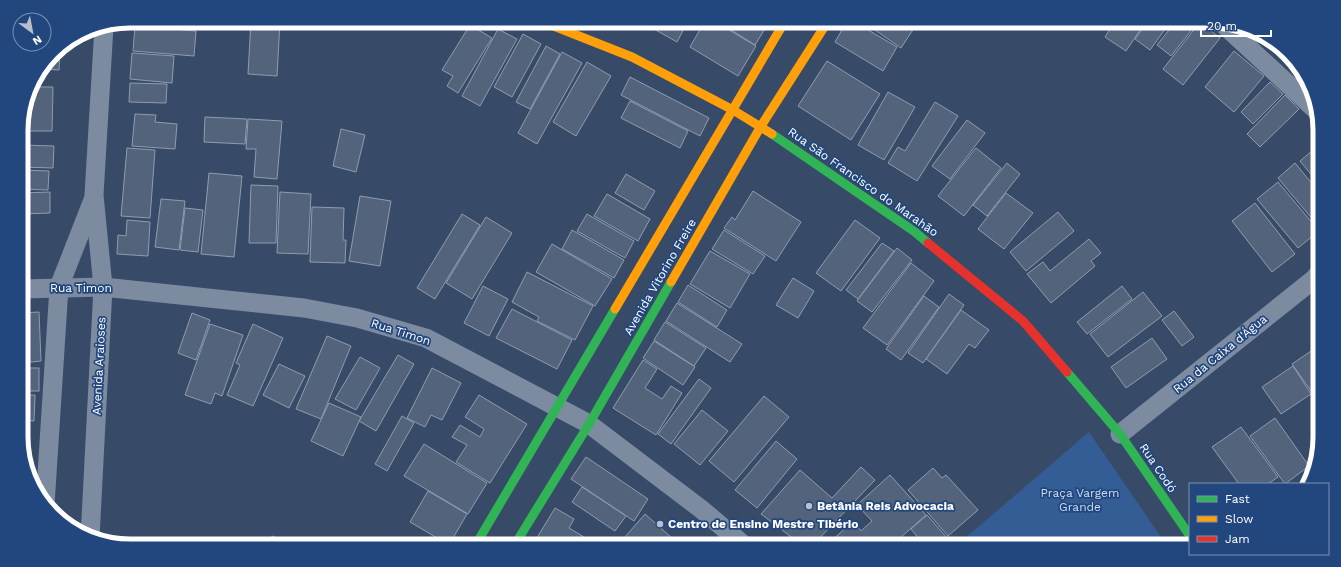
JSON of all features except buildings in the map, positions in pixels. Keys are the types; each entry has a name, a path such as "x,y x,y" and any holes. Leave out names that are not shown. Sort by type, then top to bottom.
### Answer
{"street":[{"name":"Rua São Francisco do Marahão","path":"559,28 632,57 761,126 915,232 1023,321 1120,434"},
{"name":"Avenida Vitorino Freire","path":"479,539 556,406 781,28"},
{"name":"Avenida Vitorino Freire","path":"518,539 590,424 761,126 824,28"},
{"path":"1229,30 1310,105"},
{"name":"Avenida Araioses","path":"90,531 103,287 94,195 104,31"},
{"name":"Avenida Araioses","path":"47,495 59,287 94,195"},
{"name":"Rua da Caixa d'Água","path":"1120,434 1313,281"},
{"name":"Rua Timon","path":"28,289 103,287 304,308 357,318 426,338 590,424 701,509 737,539"},
{"name":"Rua Codó","path":"1120,434 1189,535"}],"green space":[{"name":"Praça Vargem Grande","path":"1089,432 1162,539 964,539"}],"traffic: fast":[{"path":"772,134 915,232 928,243"},
{"path":"518,539 589,424 671,282"},
{"path":"479,539 615,309"},
{"path":"1067,372 1120,434 1189,535"}],"traffic: slow":[{"path":"559,28 632,57 733,110 772,134"},
{"path":"615,309 781,28"},
{"path":"671,282 761,126 824,28"}],"traffic: jam":[{"path":"928,243 1023,321 1067,372"}],"place":[{"name":"Betânia Reis Advocacia","path":"809,506"},
{"name":"Centro de Ensino Mestre Tibério","path":"660,524"}]}
